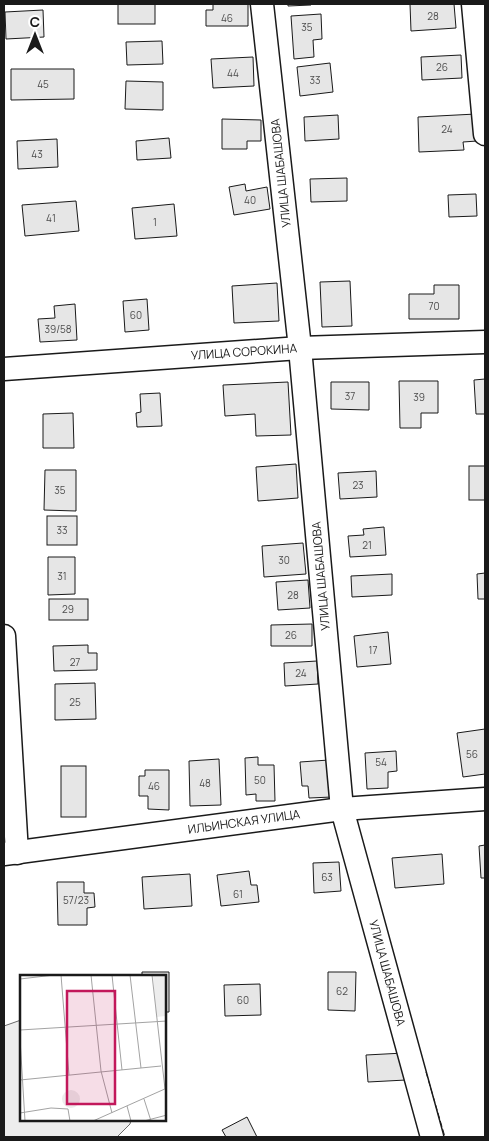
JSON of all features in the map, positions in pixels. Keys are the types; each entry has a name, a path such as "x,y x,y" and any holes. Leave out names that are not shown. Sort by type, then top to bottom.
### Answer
{"street":[{"name":"УЛИЦА ШАБАШОВА","path":"262,4 300,348 342,810 432,1137"},
{"path":"472,4 485,134"},
{"name":"УЛИЦА СОРОКИНА","path":"4,369 300,348 485,342"},
{"path":"4,636 11,853"},
{"name":"ИЛЬИНСКАЯ УЛИЦА","path":"11,853 342,810 485,799"}],"shaded area":[{"path":"20,1020 20,1121 131,1121 130,1124 117,1137 4,1137 4,1026"}],"building":[{"path":"118,4 155,4 155,24 118,24"},
{"path":"213,4 248,4 248,26 206,26 206,10 213,10"},
{"path":"288,4 311,4 311,5 288,6"},
{"path":"410,4 454,4 456,28 411,31"},
{"path":"43,10 44,37 6,39 5,12"},
{"path":"321,14 322,39 313,40 314,57 294,59 291,16"},
{"path":"162,41 163,64 127,65 126,42"},
{"path":"461,55 462,78 422,80 421,57"},
{"path":"253,57 254,86 213,88 211,59"},
{"path":"330,63 333,92 300,96 297,67"},
{"path":"11,69 74,69 74,99 11,100"},
{"path":"126,81 163,82 163,110 125,109"},
{"path":"476,114 477,141 463,142 464,150 419,152 418,117"},
{"path":"338,115 339,139 305,141 304,117"},
{"path":"222,119 261,120 261,141 247,141 247,149 222,149"},
{"path":"169,138 171,158 137,160 136,141"},
{"path":"57,139 58,167 18,169 17,141"},
{"path":"347,178 347,201 311,202 310,179"},
{"path":"245,184 246,191 267,187 270,209 234,215 229,187"},
{"path":"476,194 477,216 449,217 448,195"},
{"path":"76,201 79,231 25,236 22,205"},
{"path":"174,204 177,236 135,239 132,208"},
{"path":"350,281 352,326 322,327 320,282"},
{"path":"277,283 279,321 234,323 232,286"},
{"path":"434,285 459,285 459,319 409,319 409,294 434,294"},
{"path":"147,299 149,330 125,332 123,301"},
{"path":"75,304 77,340 40,342 38,319 55,318 54,306"},
{"path":"485,379 485,414 476,414 474,380"},
{"path":"399,381 438,381 438,413 421,413 421,428 400,428"},
{"path":"288,382 291,435 256,436 255,414 225,416 223,385"},
{"path":"331,382 369,382 369,410 331,409"},
{"path":"160,393 162,426 137,427 136,413 141,412 140,394"},
{"path":"73,413 74,448 43,448 43,414"},
{"path":"296,464 298,498 258,501 256,467"},
{"path":"469,466 485,466 485,500 469,500"},
{"path":"45,470 76,470 76,511 44,510"},
{"path":"376,471 377,497 340,499 338,473"},
{"path":"47,516 77,516 77,545 47,545"},
{"path":"384,527 386,555 350,557 348,536 364,535 363,529"},
{"path":"303,543 306,574 264,577 262,546"},
{"path":"48,557 75,557 75,594 48,595"},
{"path":"485,573 485,599 478,599 477,574"},
{"path":"392,574 392,595 352,597 351,576"},
{"path":"308,580 310,608 278,610 276,582"},
{"path":"49,599 88,599 88,620 49,620"},
{"path":"312,624 312,646 271,646 271,625"},
{"path":"388,632 391,664 357,667 354,636"},
{"path":"88,645 88,653 97,653 97,670 54,671 53,646"},
{"path":"317,661 318,684 285,686 284,663"},
{"path":"95,683 96,719 55,720 55,684"},
{"path":"485,729 485,774 463,777 457,733"},
{"path":"396,751 397,771 388,772 388,788 367,789 365,753"},
{"path":"258,757 258,765 274,765 275,801 256,801 256,794 246,795 245,758"},
{"path":"219,759 221,805 190,806 189,761"},
{"path":"329,760 332,797 309,798 308,786 302,786 300,762"},
{"path":"61,766 86,766 86,817 61,817"},
{"path":"145,770 169,770 169,810 148,809 148,796 139,796 139,776 145,776"},
{"path":"485,845 485,878 481,878 479,846"},
{"path":"442,854 444,884 395,888 392,858"},
{"path":"339,862 341,891 314,893 313,863"},
{"path":"249,871 251,885 257,885 259,902 221,906 217,875"},
{"path":"190,874 192,906 144,909 142,877"},
{"path":"57,882 84,882 84,893 94,893 95,907 87,908 87,925 58,925"},
{"path":"142,972 169,972 169,1012 166,1012 166,975 142,975"},
{"path":"328,972 356,972 355,1011 328,1010"},
{"path":"260,984 261,1015 225,1016 224,985"},
{"path":"404,1053 406,1080 368,1082 366,1055"},
{"path":"247,1117 257,1137 226,1137 222,1130"}],"fence":[{"path":"426,1072 445,1137"}]}
